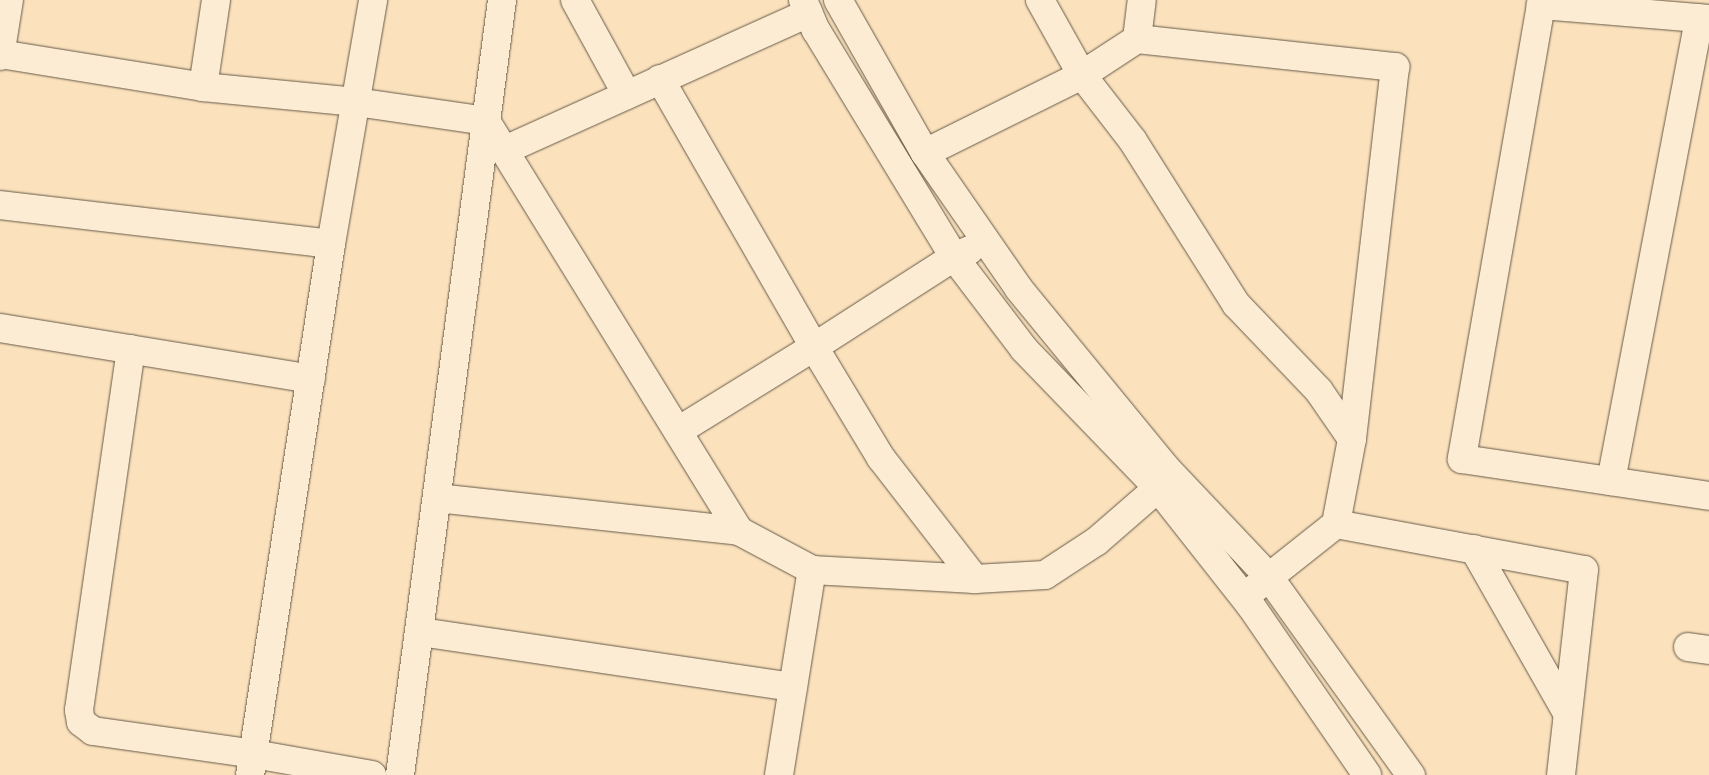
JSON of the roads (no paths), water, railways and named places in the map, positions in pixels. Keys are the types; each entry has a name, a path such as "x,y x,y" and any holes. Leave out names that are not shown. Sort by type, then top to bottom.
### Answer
{"street":[{"path":"9,0 0,55 203,87 356,102 486,121 739,531"},
{"path":"203,87 216,0"},
{"path":"252,764 332,244 373,0"},
{"path":"400,775 502,0"},
{"path":"575,0 627,95"},
{"path":"838,0 925,153 1018,289 1165,467 1269,577 1411,775"},
{"path":"1040,0 1082,75 1132,141 1236,304 1319,391 1352,439"},
{"path":"1137,39 1142,0"},
{"path":"1611,481 1704,18 1541,2 1462,459 1709,496"},
{"path":"505,150 627,95 806,7 816,30 954,257 1024,349 1158,488 1244,597 1366,775"},
{"path":"925,153 1082,75 1137,39 1395,67 1352,439 1336,524 1244,597"},
{"path":"660,79 814,347 881,458 975,579"},
{"path":"0,205 332,244"},
{"path":"678,431 954,257 987,242"},
{"path":"0,328 311,379"},
{"path":"131,349 79,710 81,722 93,731 252,764 372,775"},
{"path":"437,498 739,531 812,570 975,579 1045,575 1097,541 1158,488"},
{"path":"1336,524 1584,570 1561,775"},
{"path":"1474,550 1567,713"},
{"path":"779,775 812,570"},
{"path":"420,632 794,688"}]}
